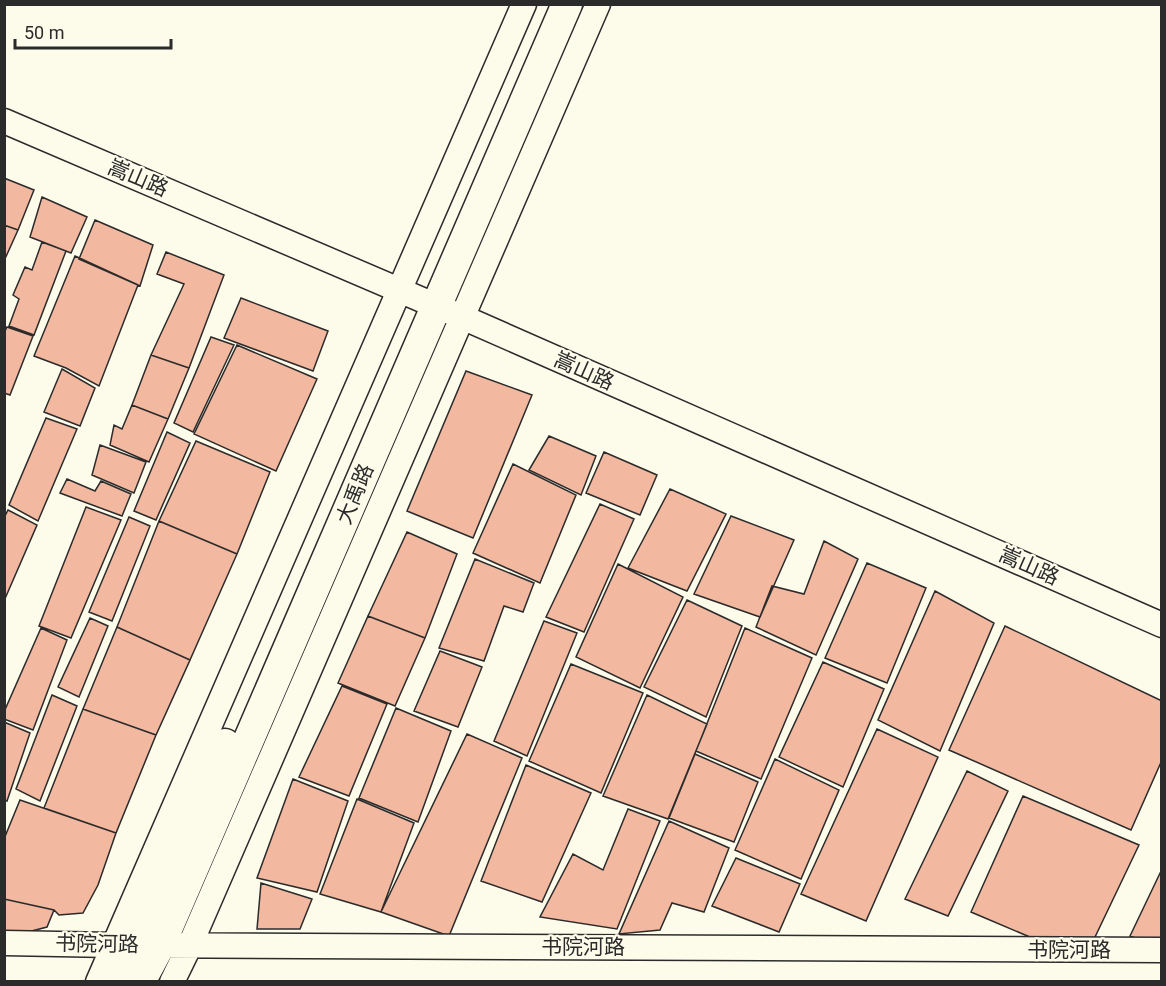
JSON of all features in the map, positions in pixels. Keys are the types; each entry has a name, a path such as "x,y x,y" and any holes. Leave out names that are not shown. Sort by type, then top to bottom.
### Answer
{"main road":[{"name":"大禹路","path":"429,303 548,4"},
{"name":"大禹路","path":"121,981 567,4"},
{"name":"大禹路","path":"137,945 140,981"}],"street":[{"path":"172,981 190,945 429,303 524,4"},
{"path":"429,303 598,4"},
{"name":"嵩山路","path":"4,121 429,303 1161,625"},
{"name":"书院河路","path":"4,943 1161,950"},
{"path":"98,981 137,945"}],"building":[{"path":"4,178 34,190 18,230 4,225"},
{"path":"42,197 87,217 71,253 30,237"},
{"path":"95,220 153,245 140,286 79,259"},
{"path":"4,225 18,230 4,261"},
{"path":"42,242 66,251 34,335 9,326 19,299 13,295 25,267 32,270"},
{"path":"166,252 224,275 189,368 151,355 184,284 157,274"},
{"path":"75,256 138,285 99,386 66,368 34,356"},
{"path":"241,298 328,331 313,371 224,338"},
{"path":"7,327 33,336 10,395 4,393 4,333"},
{"path":"211,337 234,345 193,432 174,423"},
{"path":"237,345 317,379 276,471 194,434"},
{"path":"151,355 189,368 168,419 132,405"},
{"path":"62,369 95,388 80,426 44,412"},
{"path":"466,371 532,395 473,538 407,511"},
{"path":"132,405 168,419 149,462 110,445 114,425 122,429"},
{"path":"46,418 77,429 38,521 9,505"},
{"path":"167,432 190,443 156,520 134,511"},
{"path":"549,436 596,456 581,495 529,470"},
{"path":"196,441 270,472 237,554 159,521"},
{"path":"100,445 146,462 134,493 92,475"},
{"path":"604,452 657,475 640,515 586,493"},
{"path":"513,464 576,495 540,583 473,553"},
{"path":"67,479 95,491 101,481 131,494 122,516 60,493"},
{"path":"670,489 726,514 687,591 628,568"},
{"path":"600,504 634,519 584,632 546,617"},
{"path":"86,507 121,520 71,638 39,626"},
{"path":"8,510 37,525 4,601 4,518"},
{"path":"731,516 794,540 760,617 694,594"},
{"path":"129,517 150,526 112,621 89,612"},
{"path":"159,521 237,554 190,660 117,627"},
{"path":"407,532 457,554 425,638 368,616"},
{"path":"824,541 858,559 816,655 756,627 772,586 804,594"},
{"path":"475,559 534,583 523,612 504,606 484,661 439,648"},
{"path":"867,563 926,588 887,683 825,658"},
{"path":"618,564 683,597 640,688 576,657"},
{"path":"935,591 994,623 940,751 878,720"},
{"path":"687,600 742,626 706,717 644,687"},
{"path":"368,616 425,638 395,706 338,683"},
{"path":"90,618 108,626 79,697 58,687"},
{"path":"544,621 577,633 527,756 494,741"},
{"path":"1005,626 1162,701 1162,760 1131,830 949,750"},
{"path":"117,627 190,660 156,735 83,709"},
{"path":"41,628 67,640 33,730 4,719 4,712"},
{"path":"745,628 812,658 761,779 696,751"},
{"path":"440,651 482,667 458,727 414,711"},
{"path":"823,662 884,689 843,787 779,757"},
{"path":"571,664 643,693 601,793 529,761"},
{"path":"342,686 387,704 349,796 299,777"},
{"path":"52,695 77,706 40,801 16,789"},
{"path":"647,695 707,724 668,819 603,796"},
{"path":"396,708 451,731 418,822 359,798"},
{"path":"83,709 156,735 116,833 44,808"},
{"path":"4,722 30,733 7,801 4,799"},
{"path":"877,729 938,757 866,921 801,894"},
{"path":"467,734 522,758 449,936 381,912"},
{"path":"695,754 758,782 734,842 669,818"},
{"path":"775,759 839,790 801,879 735,850"},
{"path":"526,765 591,793 542,902 481,881"},
{"path":"967,771 1008,791 948,916 905,899"},
{"path":"293,779 348,801 317,892 257,878"},
{"path":"1023,796 1139,845 1084,960 971,912"},
{"path":"357,799 414,823 381,912 320,894"},
{"path":"20,800 116,833 98,885 83,913 59,915 54,910 4,899 4,839"},
{"path":"628,809 660,821 617,929 540,917 573,854 603,870"},
{"path":"669,821 729,848 704,912 672,903 660,930 619,934"},
{"path":"736,858 800,884 779,932 712,906"},
{"path":"1162,869 1162,948 1130,936"},
{"path":"261,883 312,899 300,929 257,929"},
{"path":"4,899 54,910 47,927 20,934 4,935"}]}
